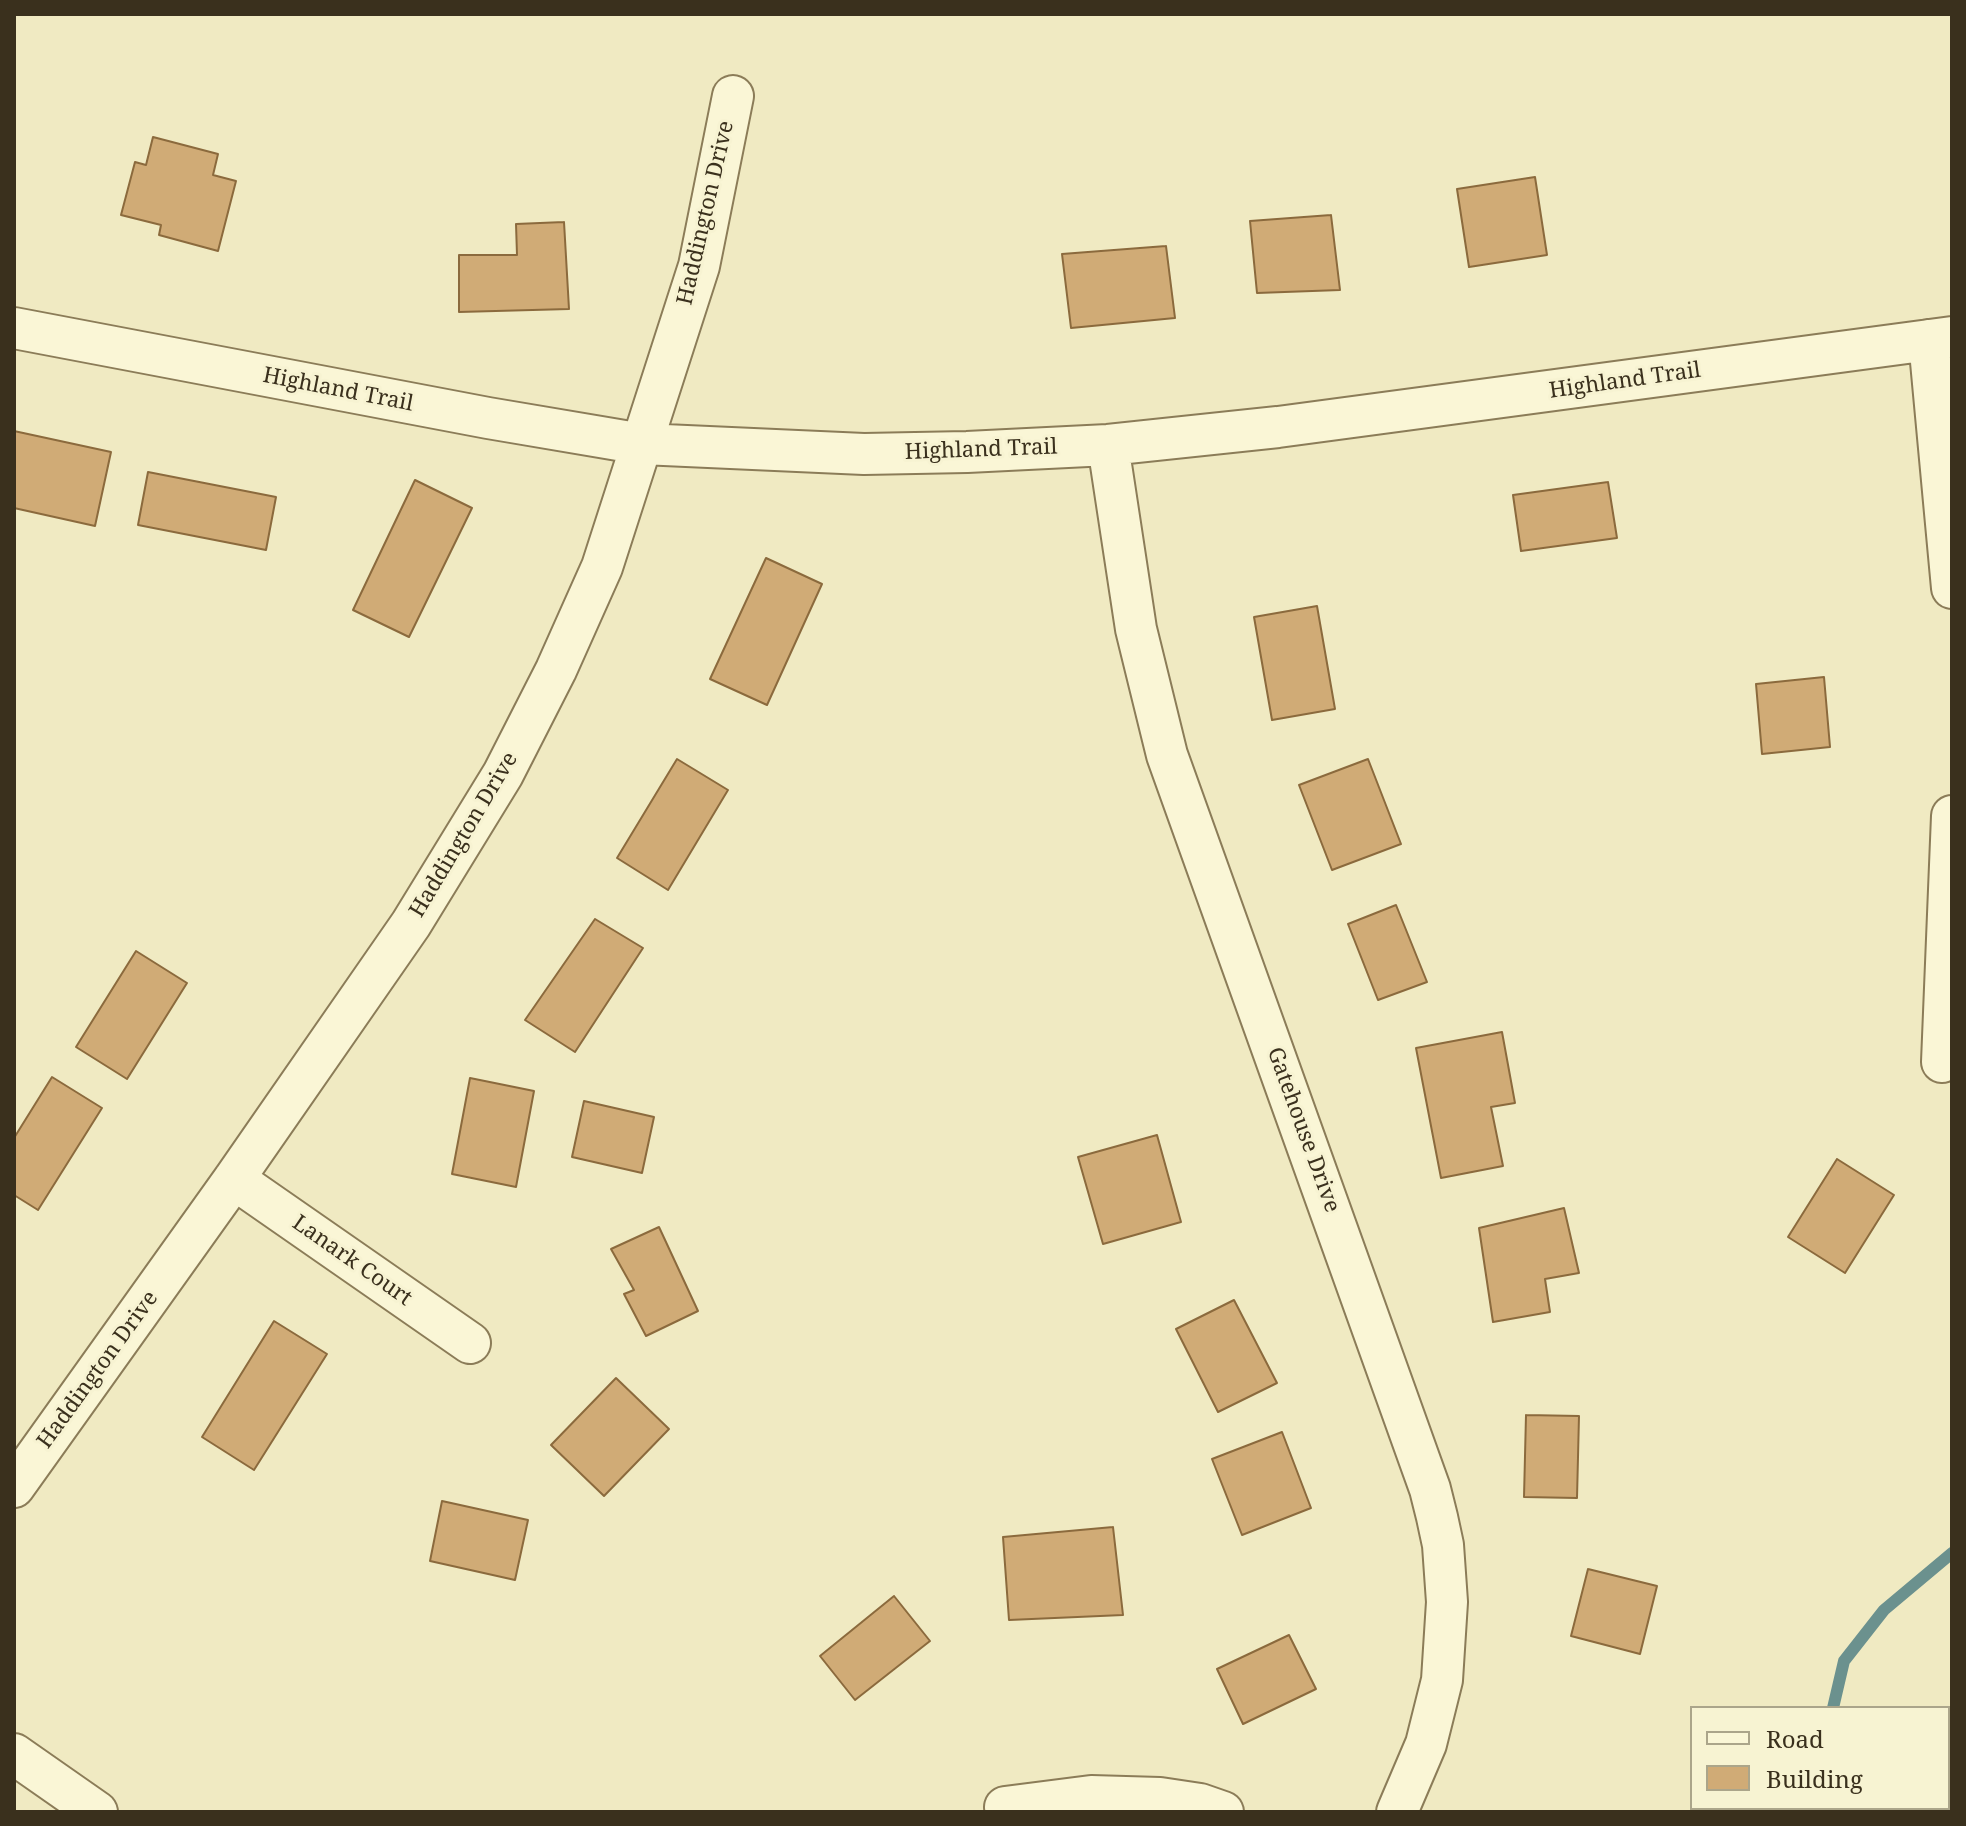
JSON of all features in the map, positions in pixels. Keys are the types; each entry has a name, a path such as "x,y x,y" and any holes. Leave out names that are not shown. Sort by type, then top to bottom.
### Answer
{"street":[{"name":"Haddington Drive","path":"14,1487 411,924 503,774 556,670 602,567 699,266 733,96"},
{"name":"Highland Trail","path":"14,328 642,444 864,454 1108,445 1294,425 1941,338"},
{"path":"1941,338 1952,588"},
{"name":"Gatehouse Drive","path":"1108,445 1136,629 1167,755 1430,1489 1443,1545 1447,1602 1442,1680 1426,1744 1397,1812"},
{"path":"1942,1062 1952,816"},
{"name":"Lanark Court","path":"234,1179 470,1343"},
{"path":"14,1754 97,1812"},
{"path":"1005,1807 1091,1796 1160,1798 1200,1804 1223,1812"}],"building":[{"path":"153,137 218,154 213,175 236,181 218,251 159,235 161,225 121,215 135,162 146,165"},
{"path":"1535,177 1547,255 1469,267 1457,189"},
{"path":"1331,215 1340,290 1257,293 1250,221"},
{"path":"564,222 569,309 459,312 459,255 517,255 516,224"},
{"path":"1166,246 1175,318 1071,328 1062,254"},
{"path":"14,431 111,452 95,526 14,508"},
{"path":"148,472 276,497 266,550 138,525"},
{"path":"415,480 472,508 409,637 353,610"},
{"path":"1608,482 1617,538 1521,551 1513,495"},
{"path":"766,558 822,584 767,705 710,679"},
{"path":"1317,606 1335,709 1272,720 1254,617"},
{"path":"1824,677 1830,747 1762,754 1756,684"},
{"path":"677,759 728,790 668,890 617,858"},
{"path":"1368,759 1401,844 1332,870 1299,785"},
{"path":"1396,905 1427,982 1378,1000 1348,924"},
{"path":"595,919 643,948 575,1052 525,1020"},
{"path":"136,951 187,983 127,1079 76,1047"},
{"path":"1502,1032 1515,1103 1491,1107 1503,1166 1441,1178 1416,1048"},
{"path":"52,1077 102,1108 38,1210 14,1195 14,1138"},
{"path":"470,1078 534,1091 516,1187 452,1174"},
{"path":"584,1101 654,1117 642,1173 572,1157"},
{"path":"1157,1135 1181,1222 1103,1244 1078,1157"},
{"path":"1837,1159 1894,1195 1845,1273 1788,1237"},
{"path":"1564,1208 1579,1273 1545,1279 1550,1312 1493,1322 1479,1228"},
{"path":"659,1227 698,1311 646,1336 624,1294 634,1290 611,1249"},
{"path":"1234,1300 1277,1383 1218,1412 1176,1329"},
{"path":"274,1321 327,1354 254,1470 202,1437"},
{"path":"616,1378 669,1429 604,1496 551,1445"},
{"path":"1526,1415 1579,1416 1577,1498 1524,1497"},
{"path":"1282,1432 1311,1508 1242,1535 1212,1459"},
{"path":"442,1501 528,1520 515,1580 430,1561"},
{"path":"1113,1527 1123,1615 1009,1620 1003,1537"},
{"path":"1588,1569 1657,1586 1640,1654 1571,1636"},
{"path":"894,1596 930,1641 855,1700 820,1656"},
{"path":"1289,1635 1316,1689 1243,1724 1217,1669"}],"waterway":[{"path":"1833,1706 1844,1661 1884,1610 1952,1553"}]}
